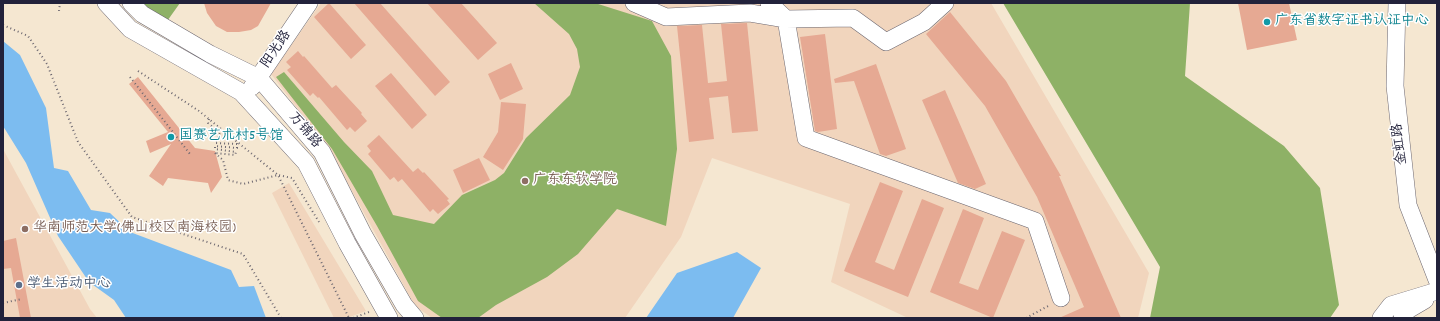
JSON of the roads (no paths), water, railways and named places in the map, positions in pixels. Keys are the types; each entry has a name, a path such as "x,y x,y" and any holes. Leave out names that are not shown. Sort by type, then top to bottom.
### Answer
{"street":[{"name":"万锦路","path":"106,3 130,29 241,92 306,163 346,244 389,318"},
{"name":"万锦路","path":"131,3 142,14 210,54 259,78 322,152 363,234 404,305 415,318"},
{"name":"阳光路","path":"244,96 259,78 309,3"},
{"path":"769,3 786,19 806,138 1035,221 1061,298"},
{"path":"641,5 666,17 750,13 786,19 853,18 886,42 924,22 945,3"},
{"name":"金虹路","path":"1397,3 1395,86 1408,205 1437,280"},
{"path":"1381,318 1391,305 1437,292"},
{"path":"1402,318 1408,310 1437,292"}],"water":[{"path":"3,41 20,55 46,108 54,168 68,171 91,210 110,213 130,232 231,270 239,287 254,286 266,318 126,318 114,300 89,282 58,236 26,163 3,126"},
{"path":"737,252 761,268 733,318 646,318 677,273"}],"place":[{"name":"广东省数字证书认证中心","path":"1267,22"},
{"name":"国赛艺术村5号馆","path":"171,137"},
{"name":"广东东软学院","path":"525,181"},
{"name":"华南师范大学(佛山校区南海校园)","path":"25,229"},
{"name":"学生活动中心","path":"19,285"}]}
